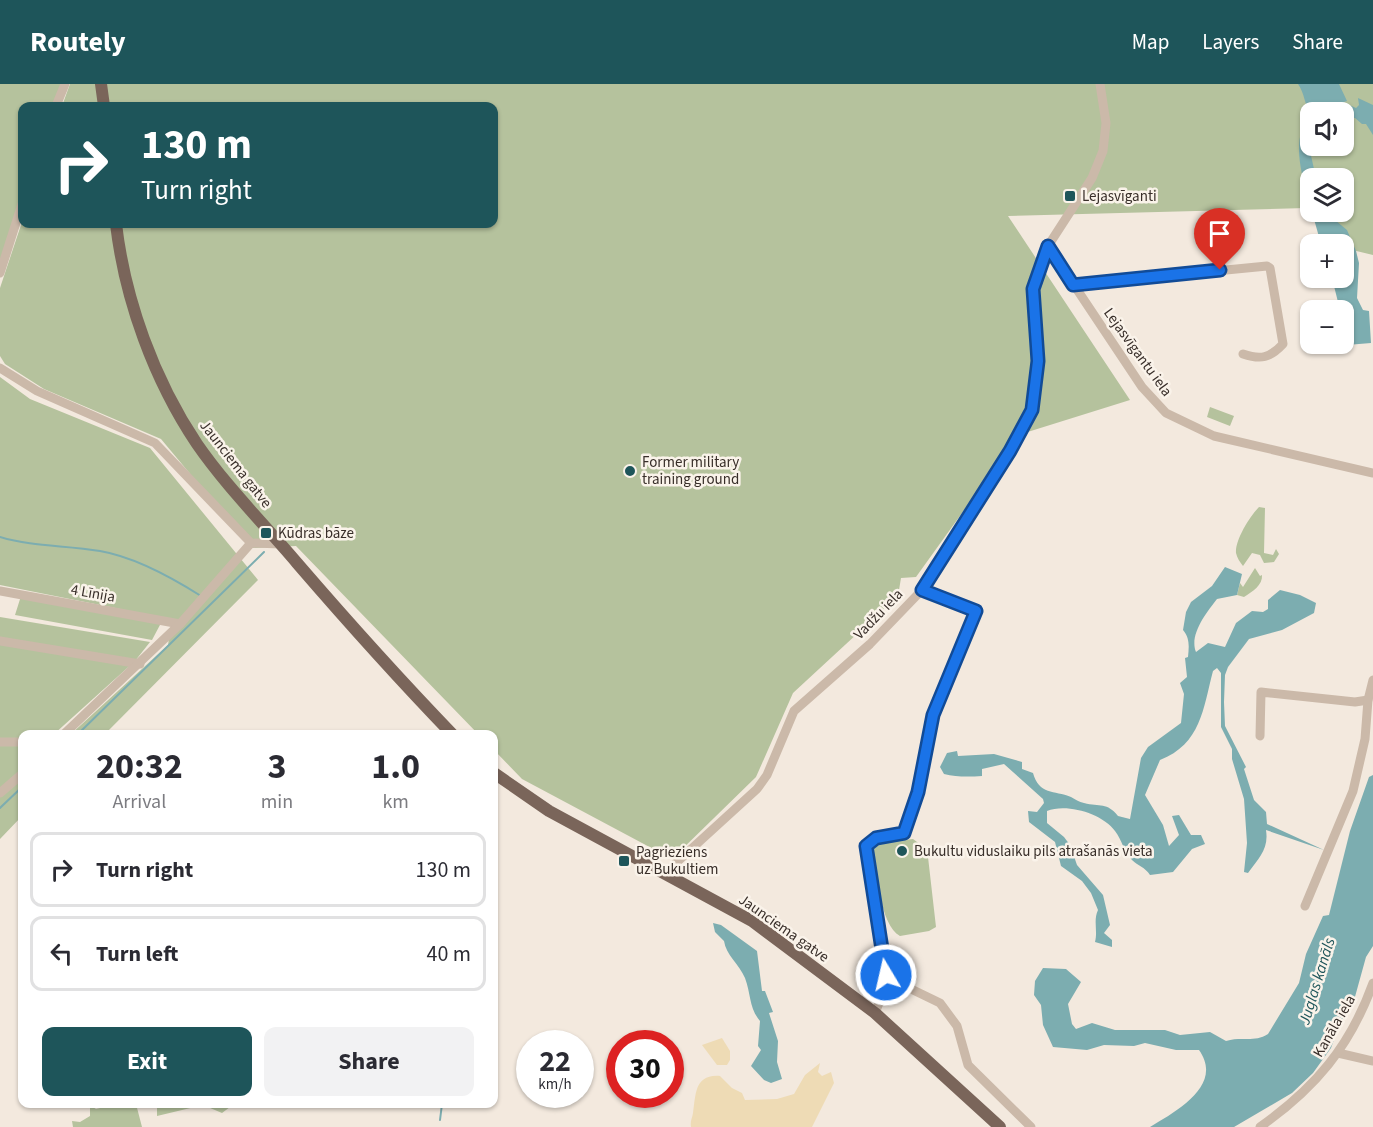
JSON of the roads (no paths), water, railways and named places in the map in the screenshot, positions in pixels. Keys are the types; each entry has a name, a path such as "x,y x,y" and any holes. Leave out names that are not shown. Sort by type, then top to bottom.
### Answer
{"main road":[{"path":"101,84 103,102"},
{"name":"Jaunciema gatve","path":"117,228 127,286 162,382 198,444 361,636 448,730"},
{"name":"Jaunciema gatve","path":"498,777 549,811 666,872 752,921 874,1013 1000,1127"}],"street":[{"path":"58,102 65,84"},
{"name":"Vadžu iela","path":"666,872 757,789 767,775 794,711 870,644 922,590 1010,451 1032,410 1038,361 1033,289 1048,246 1092,178 1103,151 1106,123 1100,84"},
{"path":"0,273 18,217"},
{"name":"Lejasvīgantu iela","path":"1048,246 1142,387 1166,413 1214,436 1373,473"},
{"path":"1073,285 1266,266 1270,268 1283,344 1276,352 1258,359 1243,354"},
{"path":"0,368 37,391 154,443 251,543 281,543"},
{"path":"68,730 180,624 251,543"},
{"path":"874,1013 885,988 886,975 866,846 876,838 904,833 918,792 933,715 976,611 922,590"},
{"name":"4 Līnija","path":"0,591 180,624"},
{"path":"0,641 140,664"},
{"path":"1305,906 1353,791 1365,739 1368,700 1373,681"},
{"path":"1260,736 1261,692 1356,702 1368,700"},
{"path":"0,742 18,742"},
{"path":"0,793 18,777"},
{"name":"Kanāla iela","path":"1260,1127 1311,1087 1338,1053 1358,1018 1373,983"},
{"path":"885,988 909,988 940,1003 957,1026 968,1065 1031,1127"},
{"path":"1338,1053 1373,1061"}],"water":[{"path":"1298,84 1339,84 1347,101 1306,102"},
{"path":"1358,98 1373,105 1373,135 1366,124 1354,118 1354,107 1359,105"},
{"path":"1300,136 1300,156 1311,156 1314,168 1301,168 1299,156"},
{"path":"1315,222 1337,222 1349,234 1318,234"},
{"path":"1354,246 1359,263 1357,298 1363,310 1369,311 1371,343 1354,344 1354,300 1338,300 1334,288 1354,288"},
{"path":"1225,567 1242,574 1237,595 1217,599 1208,611 1197,631 1194,645 1196,652 1208,643 1225,647 1236,623 1252,611 1263,612 1268,609 1268,600 1280,590 1300,595 1316,603 1314,613 1282,630 1249,639 1228,667 1225,675 1224,702 1225,726 1246,767 1244,769 1254,800 1266,812 1267,824 1324,850 1266,830 1266,843 1262,853 1248,873 1244,872 1247,843 1244,799 1232,759 1232,749 1221,727 1221,673 1217,668 1213,671 1203,712 1192,735 1174,753 1160,760 1145,795 1163,825 1169,846 1179,835 1172,816 1179,815 1191,835 1201,835 1205,844 1192,849 1173,872 1150,875 1129,857 1117,835 1102,819 1073,809 1047,811 1047,823 1064,837 1070,845 1077,865 1103,895 1110,925 1104,933 1112,940 1112,947 1095,942 1098,910 1091,893 1082,881 1061,866 1055,842 1029,822 1028,811 1037,812 1044,803 1043,799 1004,764 982,769 982,776 944,774 940,767 947,753 957,751 958,756 994,754 1022,762 1022,769 1033,773 1039,785 1048,791 1071,797 1082,803 1107,807 1118,816 1130,819 1141,758 1148,747 1181,723 1184,694 1180,683 1187,677 1185,658 1188,657 1189,650 1188,639 1183,630 1186,612 1191,602 1212,586"},
{"name":"Juglas kanāls","path":"1373,775 1373,946 1366,957 1353,1004 1339,1026 1331,1048 1313,1073 1292,1093 1234,1127 1150,1127 1184,1105 1202,1086 1206,1075 1205,1063 1199,1050 1176,1050 1145,1043 1134,1046 1104,1045 1087,1050 1053,1047 1043,1025 1041,1005 1034,995 1035,981 1043,968 1066,969 1081,982 1068,1004 1072,1024 1076,1029 1092,1023 1115,1030 1165,1030 1180,1035 1210,1032 1226,1041 1258,1038 1268,1034 1299,983 1306,954 1323,916 1329,915 1350,831 1369,777"},
{"path":"713,923 721,925 757,951 762,991 765,991 773,1012 769,1013 778,1041 777,1062 782,1079 771,1083 764,1080 751,1066 761,1050 758,1046 760,1021 752,1006 745,978 727,951 724,941 715,932"}],"waterway":[{"path":"0,537 25,543 113,554 152,569 201,596"},
{"path":"82,730 264,552"},
{"path":"0,808 18,791"},
{"path":"440,1120 442,1108"}],"place":[{"name":"Lejasvīganti","path":"1070,196"},
{"name":"Former military training ground","path":"630,471"},
{"name":"Kūdras bāze","path":"266,533"},
{"name":"Bukultu viduslaiku pils atrašanās vieta","path":"902,851"},
{"name":"Pagrieziens uz Bukultiem","path":"624,861"}]}
